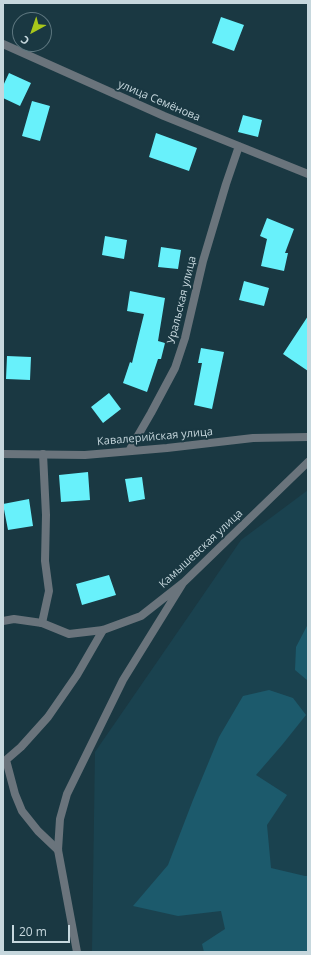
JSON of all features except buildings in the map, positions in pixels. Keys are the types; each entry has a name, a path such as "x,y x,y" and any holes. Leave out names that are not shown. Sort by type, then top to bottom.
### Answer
{"street":[{"name":"улица Семёнова","path":"3,44 164,116 308,174"},
{"name":"Уральская улица","path":"129,452 175,368 185,338 203,260 239,146"},
{"name":"Кавалерийская улица","path":"3,454 85,455 129,452 253,438 308,437"},
{"path":"42,623 49,591 46,561 46,515 43,454"},
{"name":"Камышевская улица","path":"3,621 14,619 42,623 69,634 103,630 141,616 183,584 308,462"},
{"path":"77,952 58,850 60,819 67,794 123,680 183,584"},
{"path":"58,850 38,831 22,810 15,794 6,760 48,717 77,675 103,630"}],"shaded area":[{"path":"308,490 308,952 92,952 95,752 241,540"},
{"path":"308,624 308,682 295,670 296,647"},
{"path":"269,690 293,698 306,715 256,775 287,795 267,825 271,868 308,876 308,952 204,952 202,944 225,929 221,911 178,916 133,906 168,865 219,737 243,696"}]}
